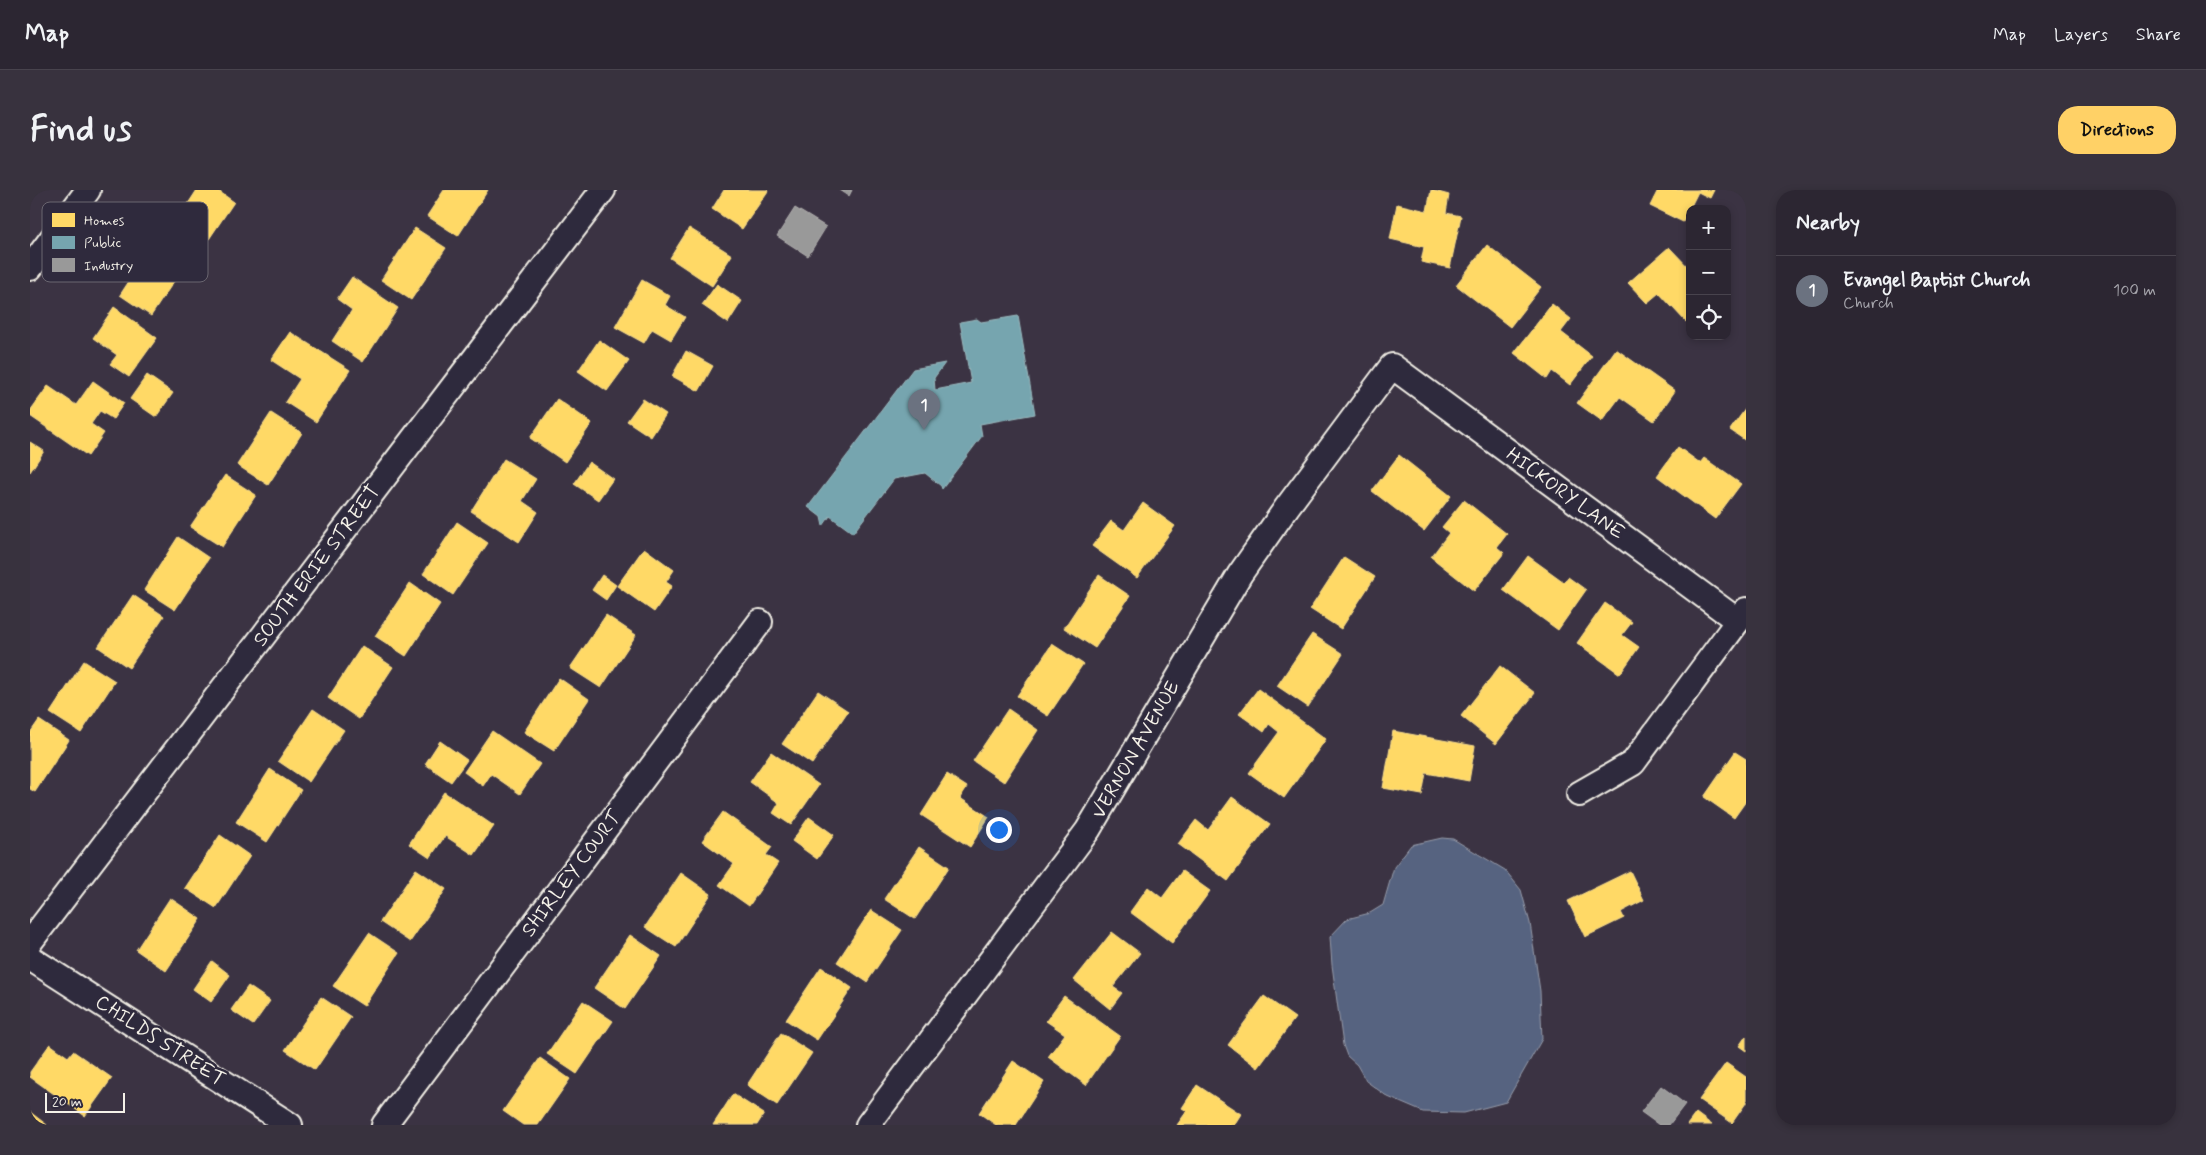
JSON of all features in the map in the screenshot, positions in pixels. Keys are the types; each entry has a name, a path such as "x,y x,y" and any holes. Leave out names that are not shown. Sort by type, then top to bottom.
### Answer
{"street":[{"path":"79,202 88,190"},
{"name":"SOUTH ERIE STREET","path":"30,942 603,190"},
{"path":"30,268 42,252"},
{"name":"HICKORY LANE","path":"1392,366 1742,616"},
{"name":"VERNON AVENUE","path":"868,1125 1088,830 1240,574 1287,507 1392,366"},
{"path":"1579,794 1633,763 1742,616"},
{"name":"SHIRLEY COURT","path":"384,1125 760,622"},
{"name":"CHILDS STREET","path":"30,958 290,1125"}],"water":[{"path":"1442,838 1453,839 1505,870 1521,890 1530,923 1540,991 1542,1039 1506,1102 1464,1113 1423,1112 1388,1097 1366,1081 1357,1065 1347,1056 1343,1045 1332,965 1330,937 1347,919 1370,913 1383,905 1394,867 1411,845"}],"building: Homes":[{"path":"197,190 217,190 234,202 208,241 208,202 189,202"},
{"path":"444,190 488,190 458,236 427,216"},
{"path":"724,190 768,191 742,229 712,209"},
{"path":"1431,190 1449,195 1446,213 1461,216 1450,268 1421,262 1424,247 1390,239 1397,204 1427,211"},
{"path":"1658,190 1714,190 1710,198 1698,192 1692,205 1686,205 1686,216 1683,222 1650,206"},
{"path":"415,228 446,248 411,300 381,280"},
{"path":"689,228 732,255 712,286 670,258"},
{"path":"1487,245 1541,287 1510,327 1456,285"},
{"path":"1669,247 1686,265 1686,322 1659,293 1647,303 1628,283"},
{"path":"352,277 398,308 363,362 332,341 352,310 337,299"},
{"path":"642,280 670,296 665,305 685,317 671,340 652,329 644,343 615,327"},
{"path":"128,282 173,282 151,316 120,295"},
{"path":"717,284 742,301 728,323 702,305"},
{"path":"1552,304 1571,319 1561,332 1592,356 1570,385 1552,371 1547,379 1514,353"},
{"path":"114,307 157,338 129,377 110,364 117,355 93,338"},
{"path":"290,332 350,370 316,422 285,402 300,379 271,360"},
{"path":"599,340 629,361 607,391 578,371"},
{"path":"1616,349 1675,391 1654,421 1620,397 1602,421 1577,403"},
{"path":"686,351 713,366 699,391 672,376"},
{"path":"147,375 173,393 156,417 130,399"},
{"path":"93,381 124,403 113,419 100,411 91,424 104,433 88,456 30,416 30,411 48,386 76,405"},
{"path":"557,399 592,423 565,462 530,438"},
{"path":"643,399 666,414 651,437 627,421"},
{"path":"1746,408 1746,441 1730,430"},
{"path":"271,413 302,433 268,485 237,465"},
{"path":"30,442 44,451 30,472"},
{"path":"1678,447 1700,463 1704,458 1741,484 1715,519 1657,476"},
{"path":"1399,455 1451,496 1424,531 1372,491"},
{"path":"504,459 536,479 522,501 538,512 519,542 471,511"},
{"path":"589,462 613,479 598,500 574,484"},
{"path":"225,475 256,495 222,547 190,527"},
{"path":"1464,500 1507,534 1497,547 1504,553 1474,591 1431,557 1449,533 1442,527"},
{"path":"1143,503 1175,526 1137,578 1092,546 1111,521 1124,530"},
{"path":"457,522 488,543 453,595 423,574"},
{"path":"178,537 209,558 175,610 144,590"},
{"path":"644,548 674,570 666,582 672,586 654,612 617,586"},
{"path":"1528,556 1564,582 1568,577 1586,590 1558,630 1503,590"},
{"path":"1344,557 1375,577 1341,629 1310,609"},
{"path":"602,575 616,585 606,600 592,590"},
{"path":"1099,575 1130,596 1095,648 1064,628"},
{"path":"410,583 440,604 406,656 375,636"},
{"path":"133,595 164,616 129,668 98,647"},
{"path":"1605,603 1632,622 1622,635 1639,647 1620,674 1577,643"},
{"path":"606,615 636,635 601,688 570,668"},
{"path":"1312,634 1343,654 1308,707 1277,686"},
{"path":"1052,644 1083,664 1048,716 1017,696"},
{"path":"362,646 393,667 359,719 328,698"},
{"path":"84,661 115,681 81,733 50,713"},
{"path":"1500,666 1535,693 1496,744 1461,716"},
{"path":"559,678 589,699 554,751 524,732"},
{"path":"1258,689 1326,739 1284,798 1249,773 1279,732 1269,724 1264,732 1239,714"},
{"path":"818,691 848,711 812,764 782,744"},
{"path":"313,709 344,730 309,782 278,761"},
{"path":"1008,709 1038,730 1004,782 973,761"},
{"path":"39,720 69,740 35,792 30,789 30,733"},
{"path":"492,731 540,764 520,794 491,774 483,786 464,772"},
{"path":"1393,731 1475,746 1469,781 1426,773 1422,795 1383,788"},
{"path":"440,741 467,760 451,782 425,764"},
{"path":"771,752 819,785 791,825 773,813 779,803 750,782"},
{"path":"1735,752 1746,759 1746,801 1734,818 1704,797"},
{"path":"270,769 301,790 267,842 236,822"},
{"path":"947,774 967,787 960,798 989,817 970,847 921,815"},
{"path":"444,792 494,826 474,855 445,836 430,858 409,844"},
{"path":"1232,797 1270,824 1228,881 1178,844 1196,820 1208,830"},
{"path":"723,812 772,847 766,855 778,863 749,906 719,885 734,864 702,841"},
{"path":"809,817 834,835 817,859 792,841"},
{"path":"220,835 250,856 216,908 185,888"},
{"path":"919,847 949,867 915,919 884,899"},
{"path":"416,869 446,889 410,942 380,922"},
{"path":"1182,871 1210,891 1172,943 1130,912 1148,887 1162,898"},
{"path":"1630,871 1644,900 1621,912 1624,918 1585,937 1568,901"},
{"path":"681,873 711,894 676,947 645,927"},
{"path":"170,898 201,919 166,971 136,950"},
{"path":"871,910 902,930 867,982 837,962"},
{"path":"1112,932 1140,953 1113,987 1122,993 1110,1009 1074,980"},
{"path":"369,933 399,953 364,1006 333,986"},
{"path":"630,935 661,956 625,1009 594,988"},
{"path":"212,961 230,975 211,1002 193,989"},
{"path":"821,967 852,988 817,1040 786,1020"},
{"path":"248,986 270,1001 253,1025 231,1010"},
{"path":"1064,996 1120,1036 1086,1085 1048,1057 1065,1034 1046,1021"},
{"path":"1264,996 1295,1018 1258,1068 1228,1045"},
{"path":"321,997 351,1017 315,1070 285,1050"},
{"path":"583,1001 613,1021 577,1074 547,1054"},
{"path":"781,1033 812,1053 777,1105 747,1085"},
{"path":"1746,1036 1746,1051 1739,1046"},
{"path":"50,1044 68,1057 73,1051 112,1078 85,1116 30,1077 30,1072"},
{"path":"540,1058 570,1079 538,1125 523,1125 503,1111"},
{"path":"1013,1061 1044,1082 1016,1125 996,1125 979,1113"},
{"path":"1726,1063 1746,1077 1746,1103 1732,1123 1699,1100"},
{"path":"1197,1085 1241,1114 1234,1125 1177,1125 1187,1111 1182,1108"},
{"path":"733,1094 764,1114 757,1125 713,1125"},
{"path":"30,1112 47,1125 30,1125"},
{"path":"1696,1113 1712,1125 1687,1125"}],"building: Public":[{"path":"1018,316 1035,414 980,424 982,436 942,489 925,473 894,479 853,533 830,516 823,526 821,517 808,507 913,369 945,363 934,378 935,390 971,383 960,322 977,319 981,322"}],"building: Industry":[{"path":"840,190 852,190 849,196"},
{"path":"795,208 826,227 808,256 777,236"},
{"path":"1661,1086 1685,1104 1669,1125 1659,1125 1641,1112"}],"place":[{"name":"Evangel Baptist Church","path":"924,430"}]}
